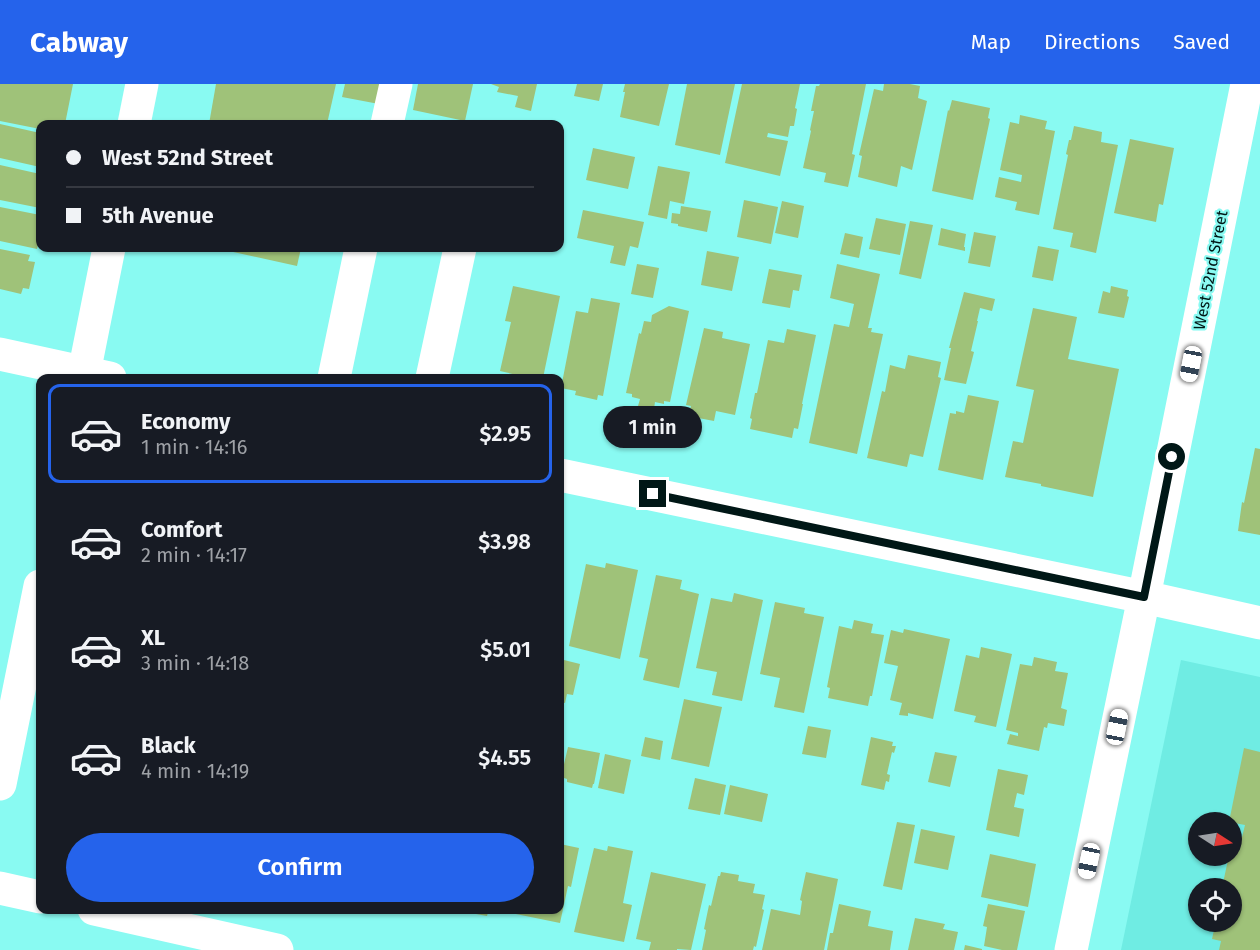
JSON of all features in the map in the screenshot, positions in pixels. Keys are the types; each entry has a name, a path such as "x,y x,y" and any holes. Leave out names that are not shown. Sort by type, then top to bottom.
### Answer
{"street":[{"path":"135,120 142,84"},
{"path":"388,120 396,84"},
{"name":"West 52nd Street","path":"1071,950 1247,84"},
{"path":"92,374 108,252"},
{"path":"335,374 360,252"},
{"path":"433,374 459,252"},
{"path":"0,354 84,374"},
{"path":"564,476 1260,623"},
{"path":"0,784 36,606"},
{"path":"0,888 36,896"},
{"path":"116,914 277,950"}],"shaded area":[{"path":"1181,660 1260,677 1260,950 1121,950"}],"building":[{"path":"0,84 73,84 66,120 36,120 36,128 0,121"},
{"path":"216,84 336,84 328,120 210,120"},
{"path":"345,84 383,84 379,104 342,97"},
{"path":"418,84 473,84 465,120 413,110"},
{"path":"491,84 537,84 531,111 515,107 518,96 497,92 499,87"},
{"path":"577,84 603,84 599,101 574,96"},
{"path":"625,84 669,84 659,126 620,117"},
{"path":"687,84 735,84 720,155 675,145"},
{"path":"742,84 800,84 794,126 790,126 788,137 768,133 767,137 788,141 780,176 725,163"},
{"path":"820,84 866,84 848,187 824,182 826,173 803,168 811,131 814,111 811,111 816,86"},
{"path":"884,84 920,86 918,98 927,101 912,170 901,166 897,187 858,177 862,156 859,155 874,89 883,91"},
{"path":"952,100 990,108 988,118 990,119 973,200 932,191"},
{"path":"1020,115 1047,121 1045,129 1055,131 1039,215 1015,210 1017,202 995,197 999,177 1021,182 1022,175 1000,170 1010,122 1019,124"},
{"path":"0,124 36,132 36,166 0,158"},
{"path":"1074,126 1102,132 1101,142 1118,145 1096,253 1070,247 1073,233 1053,229 1068,155 1066,154"},
{"path":"1130,139 1174,148 1163,205 1159,204 1156,222 1114,213"},
{"path":"593,148 635,157 628,189 586,180"},
{"path":"0,165 36,173 36,207 0,200"},
{"path":"658,166 690,172 684,204 670,201 667,219 648,215"},
{"path":"744,200 778,207 771,244 737,237"},
{"path":"782,201 804,206 798,238 775,233"},
{"path":"681,206 711,211 707,232 671,223 672,213 680,214"},
{"path":"0,207 36,214 36,249 0,241"},
{"path":"583,210 644,222 638,248 630,246 625,266 610,263 614,246 577,238"},
{"path":"876,218 906,224 900,255 869,249"},
{"path":"910,221 933,225 921,279 899,274"},
{"path":"941,228 966,234 965,251 938,245"},
{"path":"974,232 996,236 990,267 968,263"},
{"path":"845,233 863,237 859,258 840,254"},
{"path":"1038,246 1059,250 1053,281 1032,277"},
{"path":"0,249 30,255 28,261 35,262 29,289 23,288 21,294 0,289"},
{"path":"707,251 739,257 732,291 701,285"},
{"path":"233,252 300,252 297,266"},
{"path":"637,264 659,268 653,298 631,294"},
{"path":"837,264 880,274 868,328 872,328 871,332 883,334 857,454 809,443 834,324 849,327 854,304 830,298"},
{"path":"769,269 802,275 799,291 793,290 790,308 762,303"},
{"path":"513,286 560,296 544,374 513,374 500,371 511,322 505,321"},
{"path":"1111,286 1128,290 1127,296 1129,297 1124,318 1098,313 1103,291 1110,293"},
{"path":"964,292 995,299 992,311 980,308 971,351 974,352 966,384 944,380 951,348 949,348"},
{"path":"591,298 620,303 603,396 598,395 597,400 575,395 576,391 564,389 564,374 576,311 588,313"},
{"path":"669,306 689,311 670,402 664,401 664,404 655,402 654,409 638,406 640,399 626,393 639,333 641,334 644,321 651,322 652,315"},
{"path":"1033,308 1077,317 1068,359 1119,369 1093,497 1005,477 1013,441 1023,443 1034,390 1016,386"},
{"path":"704,328 723,332 722,338 750,344 735,415 716,411 714,421 688,416 691,406 686,405"},
{"path":"787,329 816,335 798,429 794,428 792,438 750,429 755,393 757,393 768,340 784,343"},
{"path":"908,355 941,362 938,377 941,378 923,457 910,454 907,467 867,458 890,365 905,369"},
{"path":"968,395 999,401 983,480 938,470 950,413 956,414 956,411 964,413"},
{"path":"1255,448 1260,449 1260,535 1238,531 1242,502 1244,503"},
{"path":"606,563 638,570 620,659 569,646 586,564 605,568"},
{"path":"656,575 682,580 680,589 699,594 679,688 643,680 648,659 639,657"},
{"path":"734,593 763,600 742,701 712,695 717,672 696,668 711,598 732,602"},
{"path":"775,602 805,608 804,613 824,617 804,713 774,707 780,678 760,674"},
{"path":"854,620 873,624 871,633 884,635 868,706 828,698 830,688 827,687 839,626 852,629"},
{"path":"904,629 950,639 933,719 908,713 908,716 899,715 902,703 890,700 898,666 884,663 891,630 903,633"},
{"path":"981,647 1012,654 996,727 974,722 976,716 954,711 966,655 979,658"},
{"path":"1034,657 1057,662 1055,671 1068,673 1061,708 1067,710 1064,726 1048,723 1047,728 1044,727 1039,751 1007,744 1010,734 1018,736 1018,733 1006,730 1020,664 1032,666"},
{"path":"564,660 580,664 573,695 567,694 565,703"},
{"path":"684,699 722,707 709,767 671,759"},
{"path":"808,726 831,730 826,758 802,754"},
{"path":"645,737 663,741 660,760 641,756"},
{"path":"871,737 893,742 892,746 896,746 894,753 892,752 887,774 890,775 889,782 886,781 884,790 861,785"},
{"path":"568,747 600,753 592,788 567,782 564,778"},
{"path":"1244,748 1260,752 1260,950 1219,950 1221,941 1212,939 1214,932 1242,932 1242,878 1224,878 1227,866 1242,866 1242,837 1245,825 1242,824 1242,812 1231,812"},
{"path":"935,752 957,756 950,787 928,782"},
{"path":"605,754 631,760 624,794 598,788"},
{"path":"998,769 1028,775 1024,795 1017,793 1014,807 1024,809 1019,837 986,830"},
{"path":"695,778 726,785 720,815 688,809"},
{"path":"730,785 768,794 762,822 724,814"},
{"path":"897,822 915,825 902,890 883,886"},
{"path":"921,829 955,836 948,870 914,863"},
{"path":"564,845 579,848 571,887 568,886 564,904"},
{"path":"608,846 633,851 623,903 632,905 624,942 574,932 594,848 607,851"},
{"path":"990,854 1036,864 1028,907 981,897"},
{"path":"651,872 706,884 691,950 649,950 651,942 636,939"},
{"path":"721,872 739,875 738,881 755,884 753,893 765,895 756,947 754,946 753,950 702,950 709,905 711,906"},
{"path":"806,872 838,879 824,950 762,950 771,909 800,915 802,901 800,900"},
{"path":"839,904 871,911 868,926 893,931 890,950 827,950"},
{"path":"988,904 1025,911 1017,950 1002,950 984,946 987,927 983,926"},
{"path":"516,914 562,914 560,923"},
{"path":"915,918 945,924 943,929 958,932 954,950 908,950"},
{"path":"965,945 982,949 982,950 964,950"}],"route":[{"path":"653,494 1144,597 1172,457"}]}
